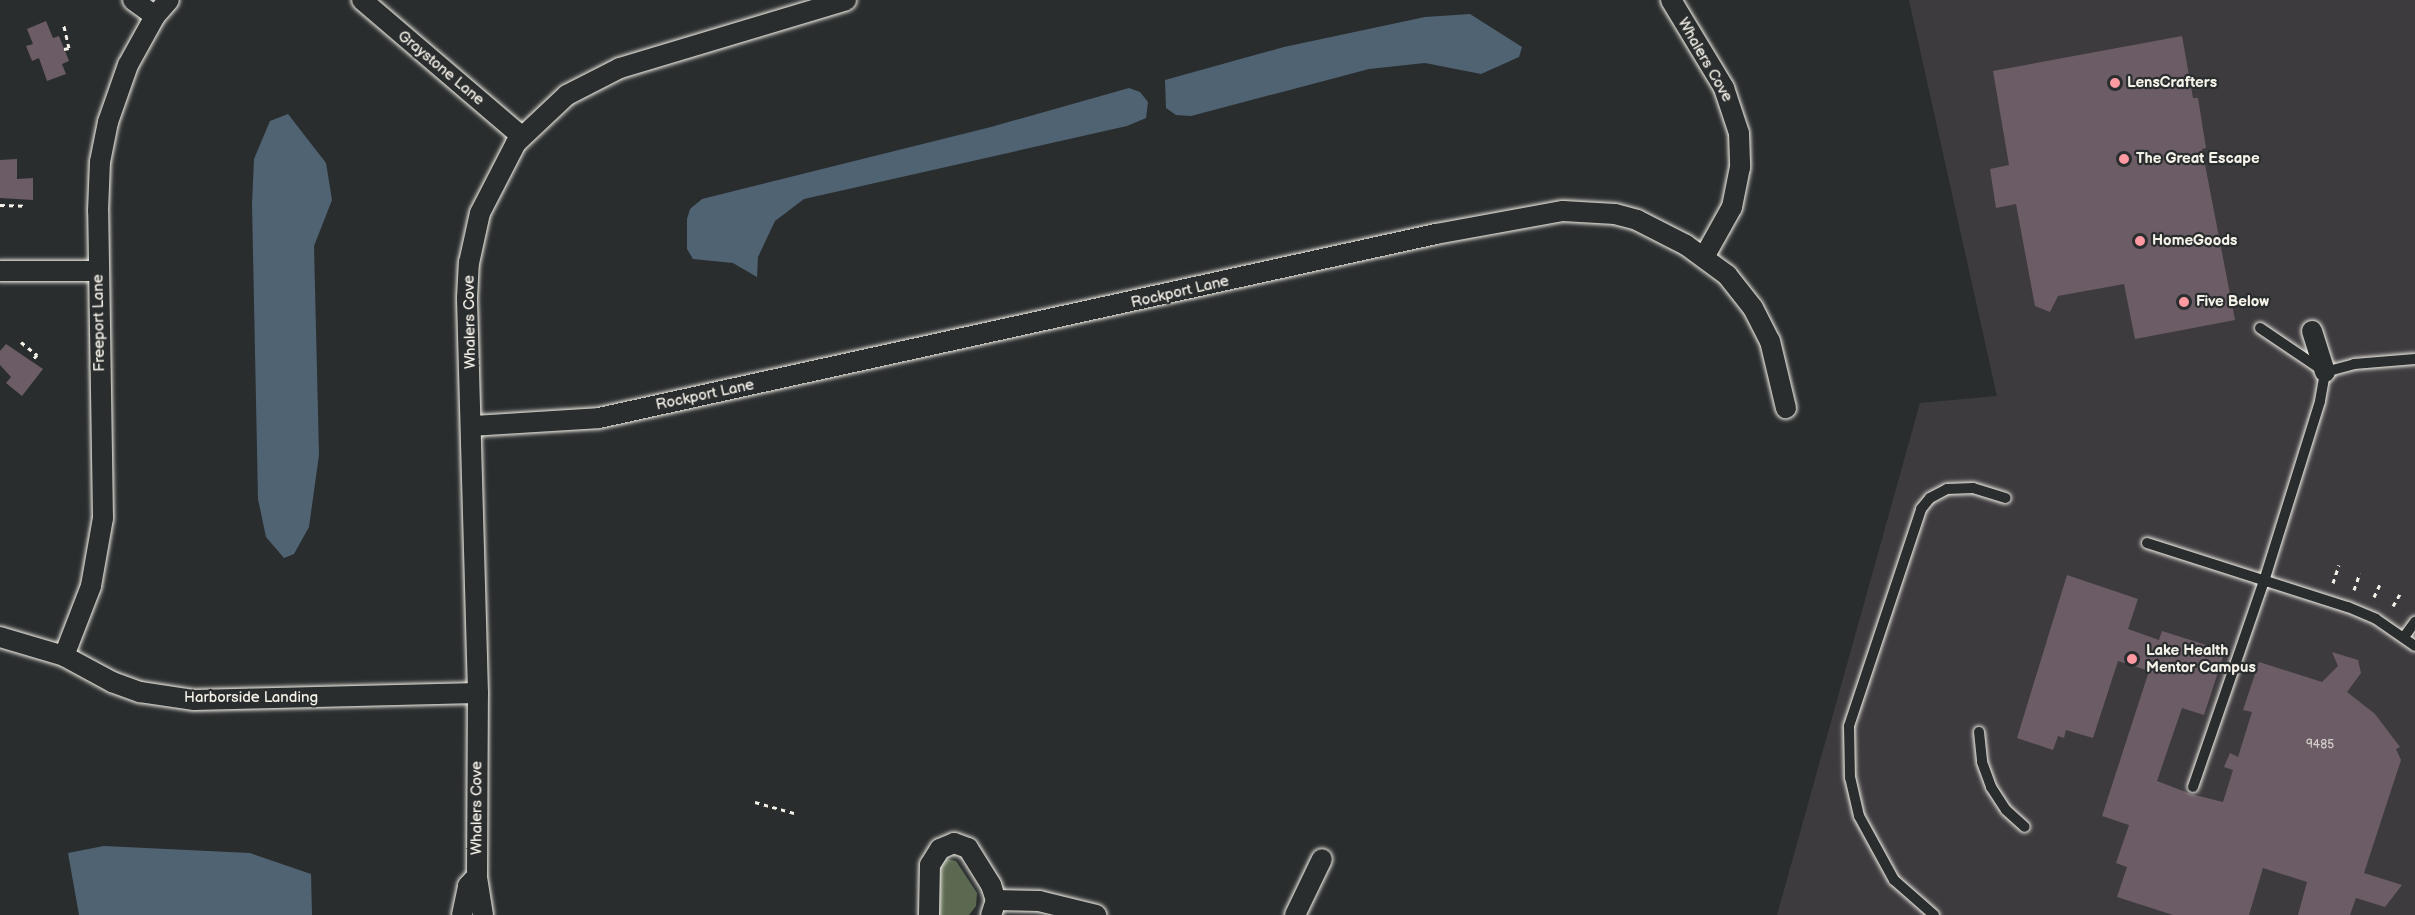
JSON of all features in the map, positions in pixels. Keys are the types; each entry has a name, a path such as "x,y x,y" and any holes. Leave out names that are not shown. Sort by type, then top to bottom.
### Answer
{"street":[{"path":"133,0 155,16"},
{"name":"Freeport Lane","path":"64,656 91,586 102,518 99,181 108,122 128,65 155,16 169,0"},
{"name":"Graystone Lane","path":"362,0 521,136"},
{"name":"Whalers Cove","path":"483,915 477,876 478,693 468,298 473,240 489,191 521,136 567,95 620,68 846,0"},
{"name":"Whalers Cove","path":"1671,0 1724,88 1739,133 1740,167 1732,207 1704,257"},
{"name":"Rockport Lane","path":"472,426 599,418 1545,213 1615,214 1655,228 1704,257 1727,275 1761,322 1776,361 1786,408"},
{"path":"0,271 99,271"},
{"path":"2312,331 2325,372"},
{"name":"Harborside Landing","path":"0,637 64,656 112,682 140,692 194,700 478,693"},
{"path":"929,915 930,865 948,844 968,848 994,908 1039,900 1096,915"},
{"path":"1295,915 1322,859"},
{"name":"Whalers Cove","path":"462,915 468,886 477,876"}],"lane":[{"path":"2260,328 2325,372 2354,364 2415,359"},
{"path":"2193,787 2265,578 2320,401 2325,372"},
{"path":"1934,915 1894,880 1859,816 1850,778 1850,726 1921,509 1930,498 1947,489 1973,488 2006,498"},
{"path":"2146,543 2265,578 2348,607 2404,637 2415,646"},
{"path":"2404,637 2415,622"},
{"path":"1979,732 1982,762 1991,787 2006,810 2025,826"}],"path":[{"path":"64,26 69,48 64,49"},
{"path":"0,205 25,206"},
{"path":"21,342 37,355 33,360"},
{"path":"2333,583 2339,565"},
{"path":"2354,590 2360,573"},
{"path":"2374,597 2381,582"},
{"path":"2393,606 2402,591"},
{"path":"755,802 794,813"}],"shaded area":[{"name":"Lake Health Mentor Campus","path":"1909,0 2415,0 2415,915 1777,915 1920,403 1997,396"}],"green space":[{"path":"947,859 956,861 977,893 976,906 969,915 939,915 939,866"}],"water":[{"path":"1470,14 1522,47 1519,57 1481,74 1425,63 1369,69 1191,116 1176,115 1166,108 1165,80 1284,47 1425,17"},
{"path":"1129,88 1140,92 1148,102 1146,118 1127,126 804,199 775,221 758,257 757,277 733,263 693,259 687,249 687,219 690,209 702,199 991,127"},
{"path":"288,114 326,163 332,200 314,246 319,455 309,527 294,554 284,558 266,537 258,499 252,204 254,159 270,121"},
{"path":"104,846 250,853 311,874 312,915 79,915 68,853"}],"building":[{"path":"46,21 53,38 59,36 69,61 62,64 66,74 47,81 39,58 32,61 26,46 33,44 27,29"},
{"path":"2182,36 2193,98 2198,98 2206,148 2202,149 2235,320 2135,339 2124,284 2058,296 2050,312 2035,306 2016,204 1996,208 1990,169 2009,165 1993,71"},
{"path":"17,159 17,179 33,178 33,200 0,198 0,160"},
{"path":"6,344 43,369 22,396 6,383 11,377 0,365 0,351"},
{"path":"2067,575 2138,599 2128,629 2159,640 2162,631 2225,651 2204,715 2182,708 2157,781 2191,794 2223,802 2233,770 2224,767 2230,753 2238,757 2252,712 2243,710 2259,662 2322,682 2338,666 2332,652 2358,660 2361,673 2347,692 2375,714 2400,747 2396,749 2401,760 2364,873 2402,885 2385,907 2356,898 2350,915 2298,915 2307,882 2263,868 2249,915 2173,915 2117,897 2127,867 2116,863 2129,825 2102,816 2149,671 2118,661 2093,738 2066,730 2064,738 2058,736 2053,750 2017,738"}],"place":[{"name":"LensCrafters","path":"2115,83"},
{"name":"The Great Escape","path":"2124,159"},
{"name":"HomeGoods","path":"2140,241"},
{"name":"Five Below","path":"2184,302"},
{"name":"Lake Health Mentor Campus","path":"2132,659"}]}
